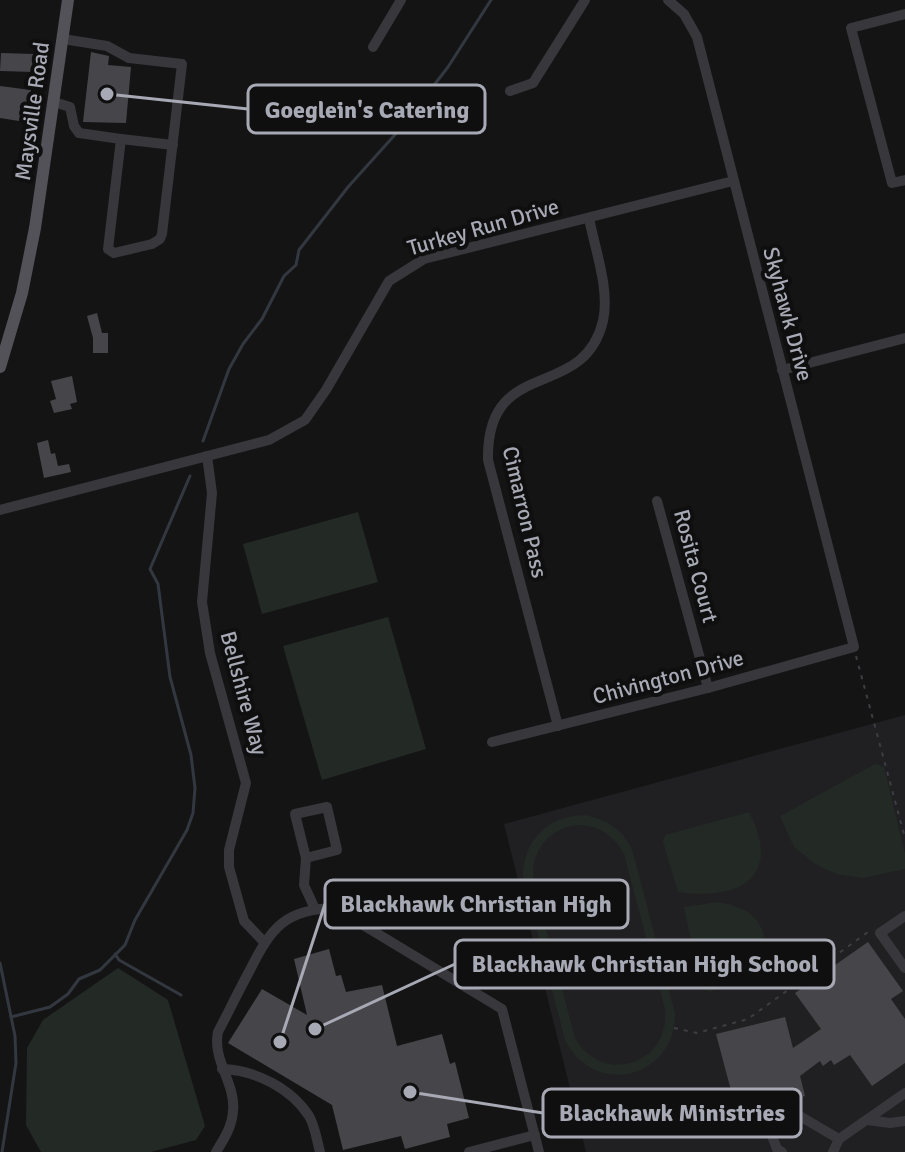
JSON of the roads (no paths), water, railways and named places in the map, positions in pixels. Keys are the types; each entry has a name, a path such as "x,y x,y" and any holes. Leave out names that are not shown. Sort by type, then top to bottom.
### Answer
{"main road":[{"name":"Maysville Road","path":"0,367 30,258 68,0"}],"street":[{"path":"373,47 401,0"},
{"path":"510,91 533,83 585,0"},
{"name":"Skyhawk Drive","path":"668,0 684,14 697,37 854,647"},
{"path":"905,14 851,28 892,183 905,180"},
{"path":"63,39 107,46 129,58 182,64 160,239 152,244 110,253 107,246 121,139"},
{"path":"54,102 70,107 74,126 79,133 173,145"},
{"name":"Turkey Run Drive","path":"0,510 269,440 305,420 326,390 382,291 397,273 424,259 733,181"},
{"name":"Cimarron Pass","path":"558,726 488,460 487,437 494,416 510,395 534,382 567,372 583,358 596,340 603,320 604,292 589,218"},
{"path":"782,370 905,338"},
{"name":"Bellshire Way","path":"207,456 212,493 202,587 203,610 210,653 246,783 229,850 229,867 244,921 264,942"},
{"name":"Rosita Court","path":"657,501 708,688"},
{"name":"Chivington Drive","path":"492,742 708,688 854,647"},
{"path":"306,858 337,850 327,807 295,814 306,858 304,885 315,909"},
{"path":"216,1152 228,1133 234,1110 216,1048 218,1032 270,933 289,918 315,909 335,908 502,1009 539,1152"},
{"path":"905,916 880,933 905,968"},
{"path":"222,1069 240,1069 266,1080 293,1097 311,1118 320,1152"},
{"path":"833,1152 839,1139 905,1093"},
{"path":"782,1152 777,1149 772,1136 776,1124 786,1116 798,1115 839,1139"},
{"path":"867,1120 874,1123 905,1121"},
{"path":"469,1152 535,1135"}],"waterway":[{"path":"203,441 229,369 262,319 284,276 296,265 299,250 448,67 491,0"},
{"path":"11,1017 50,1007 68,994 79,979 100,970 125,945 135,920 187,830 193,813 195,788 191,755 170,677 158,584 150,569 190,476"},
{"path":"115,954 119,960 181,995"},
{"path":"0,963 15,1036 16,1063 2,1152"}],"place":[{"name":"Goeglein's Catering","path":"107,94"},
{"name":"Blackhawk Christian High School","path":"315,1029"},
{"name":"Blackhawk Christian High","path":"280,1042"},
{"name":"Blackhawk Ministries","path":"410,1092"}]}
